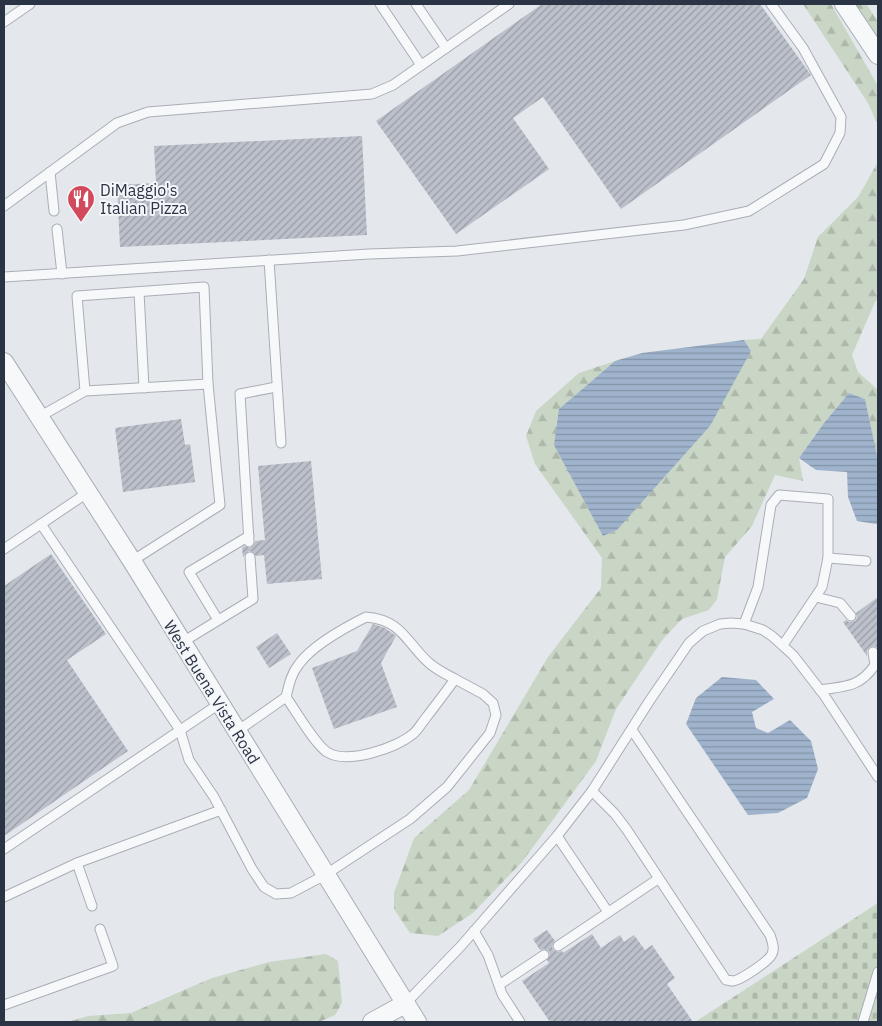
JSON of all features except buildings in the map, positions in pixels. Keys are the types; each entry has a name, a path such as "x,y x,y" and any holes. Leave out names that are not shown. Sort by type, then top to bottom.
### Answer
{"street":[{"path":"844,4 878,54"},
{"name":"West Buena Vista Road","path":"4,362 132,561 417,1022"},
{"path":"372,1022 405,1004"}],"lane":[{"path":"4,22 30,4"},
{"path":"380,4 421,65"},
{"path":"416,4 446,48"},
{"path":"4,206 117,123 148,112 372,94 393,85 510,4"},
{"path":"4,277 369,254 457,251 684,225 749,211 824,164 840,133 841,117 803,48 771,4"},
{"path":"50,172 54,211"},
{"path":"57,229 62,274"},
{"path":"269,260 281,443"},
{"path":"85,391 76,296 204,287 208,384 220,505 132,561"},
{"path":"139,292 144,388"},
{"path":"39,417 85,391 208,384"},
{"path":"218,620 189,572 249,539 240,394 276,387"},
{"path":"4,550 88,493"},
{"path":"744,624 758,587 771,504 779,495 828,500 828,558 822,587 783,644"},
{"path":"41,524 180,730 189,760 221,810 252,869 264,887 276,894 291,893 325,875 410,819 447,787 490,733 496,715 493,702 483,694 430,664 402,631 376,618 366,617 309,653 298,665 290,679 286,697 236,732"},
{"path":"181,643 253,599 250,556"},
{"path":"828,558 866,561"},
{"path":"816,597 840,602 851,616"},
{"path":"405,1004 474,931 557,836 592,791 689,643 703,632 720,624 744,624 763,630 783,644 820,690 878,776"},
{"path":"820,690 856,684 868,676 875,665 873,652"},
{"path":"286,697 325,751 335,756 352,757 396,744 414,734 455,679"},
{"path":"4,849 219,704"},
{"path":"592,791 615,814 726,980 738,980 767,960 772,953 774,945 770,935 632,730"},
{"path":"4,897 77,863 221,810"},
{"path":"557,836 608,912"},
{"path":"77,863 92,906"},
{"path":"558,946 658,879"},
{"path":"4,1006 113,966 100,929"},
{"path":"474,931 488,955 502,994 520,1022"},
{"path":"499,985 544,955"},
{"path":"863,1022 878,972"}],"green space":[{"path":"803,4 831,4 878,86 878,125 868,103"},
{"path":"851,4 866,4 878,21 878,51"},
{"path":"878,162 878,298 852,355 858,372 878,390 878,460 865,399 849,393 824,423 799,458 803,481 775,475 752,526 725,557 717,599 709,610 682,619 663,639 616,709 596,761 522,862 473,913 438,936 410,933 394,909 394,893 414,838 469,790 548,657 601,588 602,558 535,464 526,436 536,411 579,373 615,361 559,409 603,536 617,530 751,351 744,340 761,339 804,279 818,237 858,197"},
{"path":"878,903 878,1022 695,1022"},
{"path":"326,954 338,961 342,1003 335,1015 319,1022 68,1022 88,1016 131,1013 212,978 269,962"}],"water":[{"path":"744,340 751,351 710,426 617,530 603,536 554,445 559,409 615,361 642,353"},
{"path":"849,393 865,399 878,460 878,523 876,524 857,521 848,497 847,472 816,470 799,458 824,423"},
{"path":"722,677 756,680 774,699 752,712 756,728 768,733 790,720 811,741 818,769 807,798 778,813 748,815 686,724 696,698"}],"place":[{"name":"DiMaggio's Italian Pizza","path":"81,223"}]}
